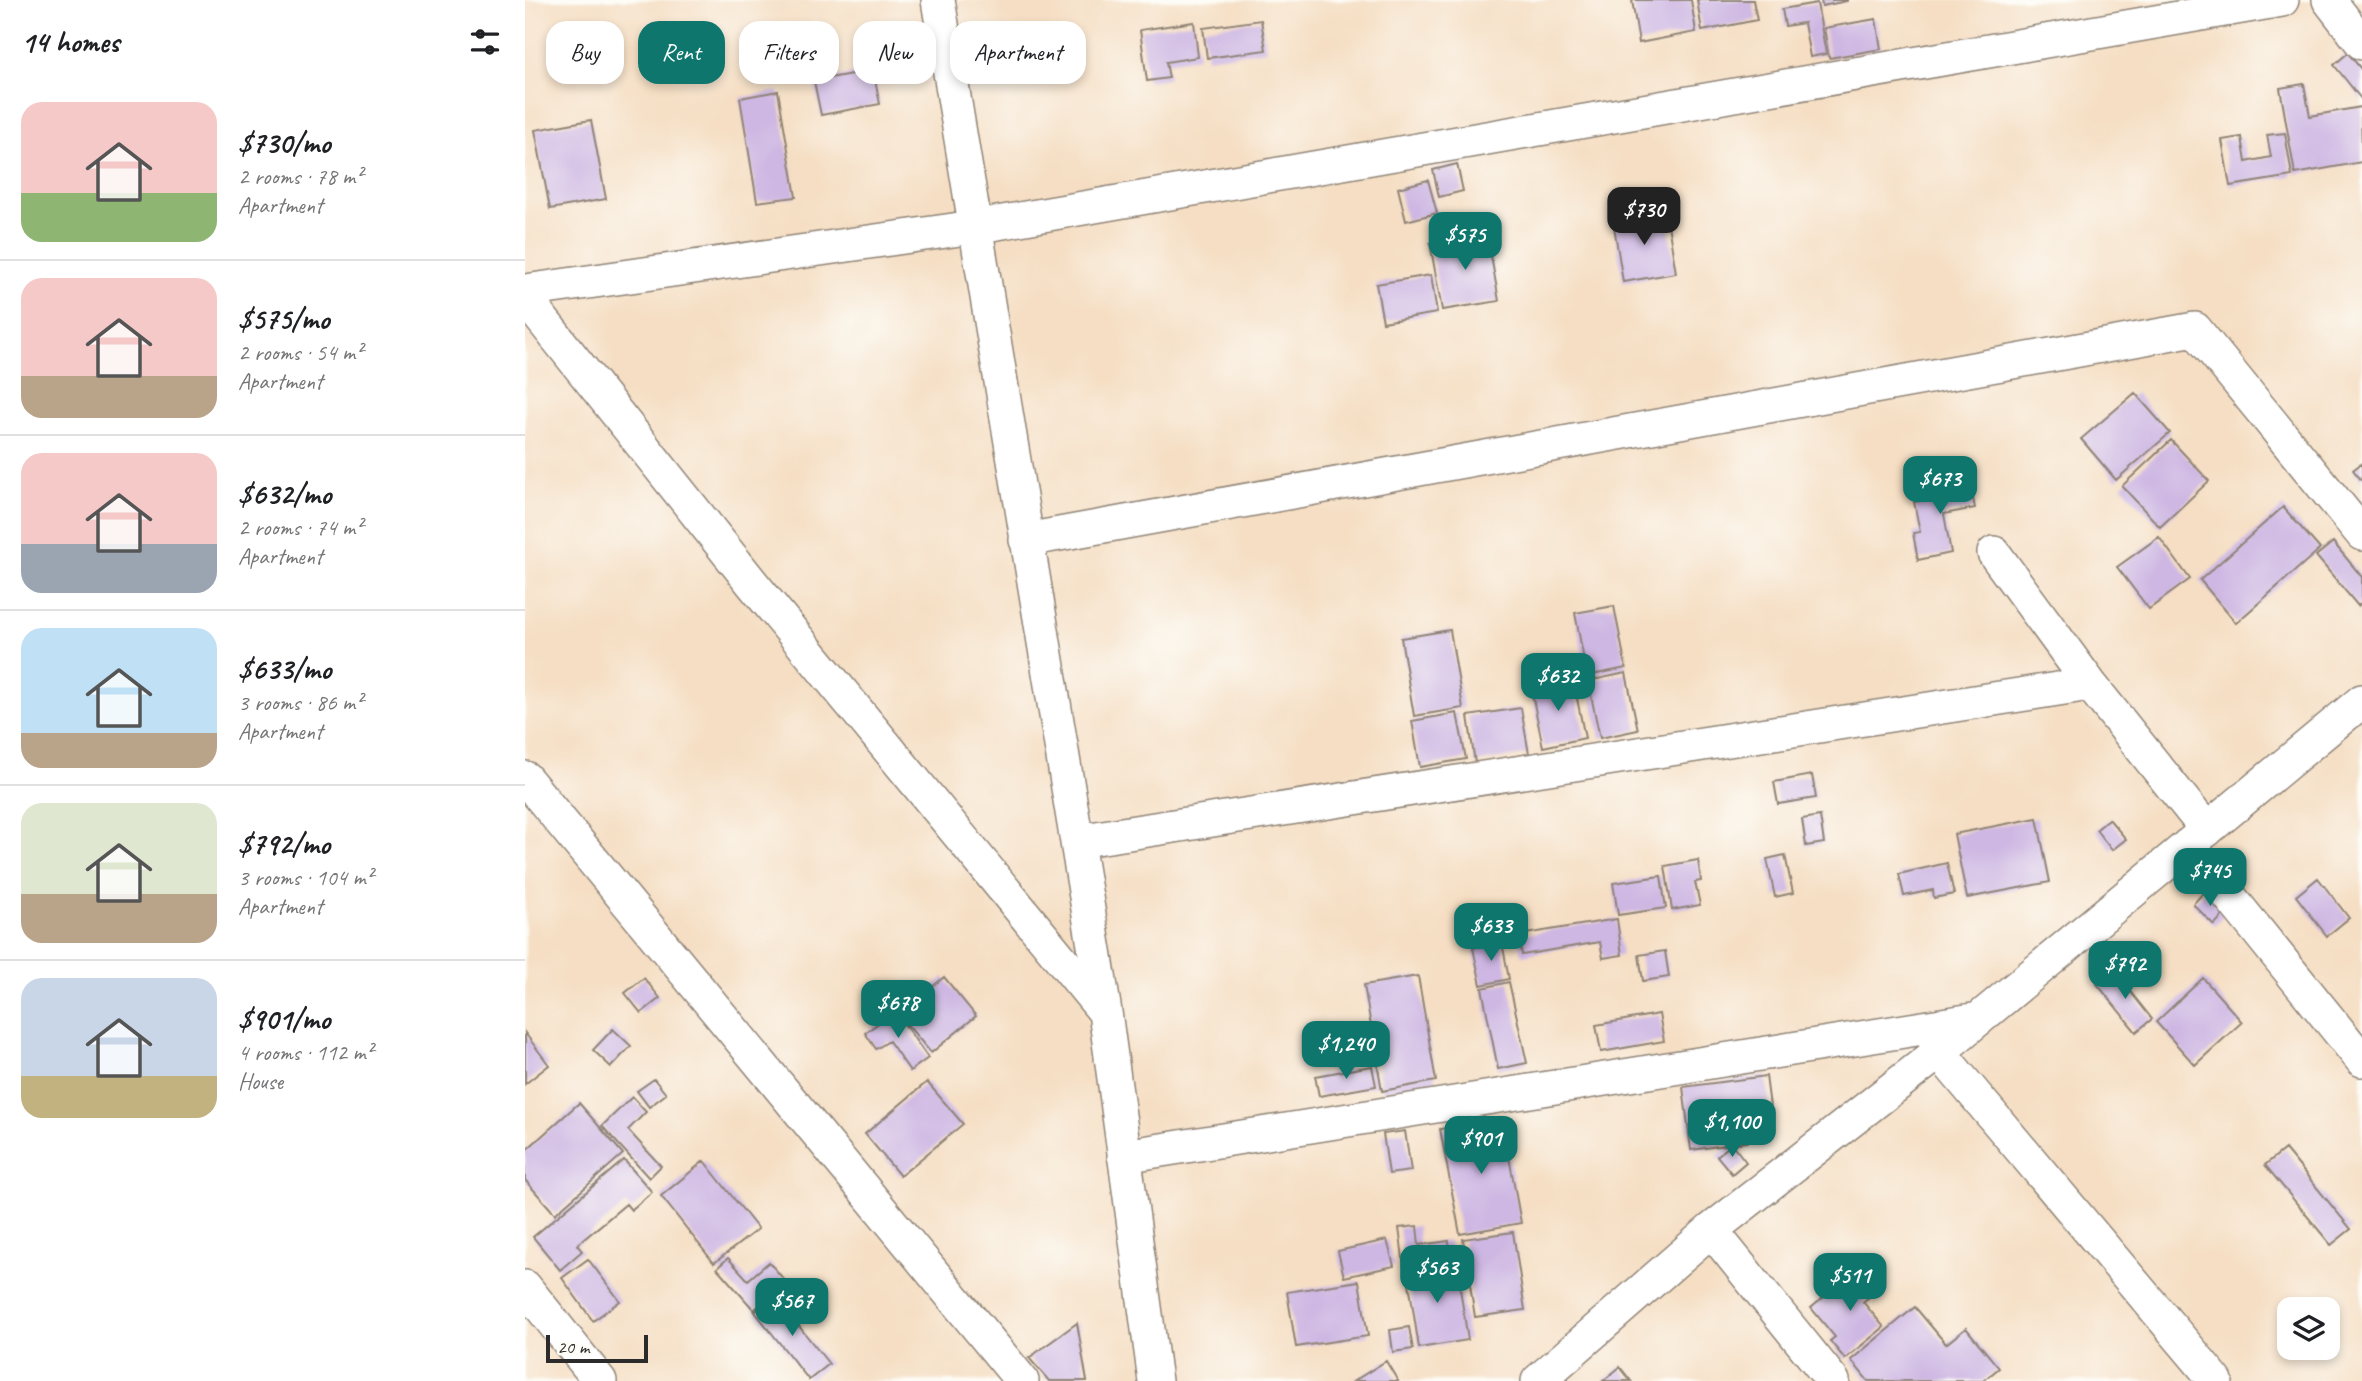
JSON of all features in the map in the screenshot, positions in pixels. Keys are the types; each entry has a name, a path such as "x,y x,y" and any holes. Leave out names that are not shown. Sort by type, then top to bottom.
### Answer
{"street":[{"path":"938,0 1105,1012 1155,1381"},
{"path":"525,291 974,227 2282,0"},
{"path":"2329,0 2362,43"},
{"path":"525,298 752,583 1105,1012"},
{"path":"1026,540 2195,329 2362,534"},
{"path":"1994,553 2198,838 2362,1060"},
{"path":"1077,841 2090,684"},
{"path":"1538,1381 1711,1230 1939,1052 2362,701"},
{"path":"525,778 1022,1381"},
{"path":"1124,1156 1979,1019"},
{"path":"1939,1052 2216,1381"},
{"path":"1711,1230 1833,1381"},
{"path":"525,1287 600,1381"}],"building":[{"path":"1632,0 1691,0 1696,32 1639,43"},
{"path":"1697,0 1753,0 1757,20 1702,31"},
{"path":"1821,0 1847,0 1847,1 1822,6"},
{"path":"1817,3 1826,54 1810,57 1804,23 1785,26 1782,9"},
{"path":"1876,19 1881,49 1829,58 1824,28"},
{"path":"1261,20 1266,50 1207,58 1203,28"},
{"path":"1194,22 1198,57 1166,62 1169,78 1147,81 1140,30"},
{"path":"2348,53 2362,70 2362,100 2334,65"},
{"path":"853,74 853,84 876,84 880,104 821,115 815,84 839,84 839,76"},
{"path":"2304,84 2310,116 2361,107 2362,162 2295,174 2280,88"},
{"path":"778,91 796,197 757,202 740,98"},
{"path":"591,120 606,199 550,209 535,130"},
{"path":"2285,133 2292,176 2230,186 2222,140 2242,137 2246,162 2271,157 2267,135"},
{"path":"1457,164 1463,191 1439,197 1433,170"},
{"path":"1428,180 1437,213 1406,221 1398,188"},
{"path":"1666,212 1676,273 1623,282 1613,220"},
{"path":"1487,233 1499,301 1442,310 1430,243"},
{"path":"1431,275 1437,313 1383,322 1376,284"},
{"path":"2135,393 2170,433 2116,480 2081,439"},
{"path":"2171,440 2209,481 2160,527 2122,486"},
{"path":"2362,463 2362,481 2353,470"},
{"path":"1969,478 1975,508 1944,514 1951,553 1918,560 1913,533 1920,532 1914,502 1929,499 1927,486"},
{"path":"2283,507 2320,549 2236,623 2200,580"},
{"path":"2159,537 2190,579 2149,609 2117,567"},
{"path":"2333,542 2362,577 2362,602 2358,606 2316,556"},
{"path":"1614,606 1626,668 1587,676 1575,613"},
{"path":"1450,630 1463,708 1414,716 1401,638"},
{"path":"1626,673 1638,730 1600,738 1588,681"},
{"path":"1573,679 1585,738 1543,747 1531,689"},
{"path":"1521,708 1529,754 1475,763 1468,716"},
{"path":"1457,713 1466,759 1420,767 1412,721"},
{"path":"1812,775 1816,798 1778,804 1774,782"},
{"path":"1820,816 1824,843 1806,846 1802,819"},
{"path":"2037,818 2050,882 1967,898 1954,834"},
{"path":"2109,819 2126,839 2112,850 2096,830"},
{"path":"1785,855 1793,893 1775,897 1767,859"},
{"path":"1698,860 1701,881 1695,882 1700,905 1672,910 1665,866"},
{"path":"1947,863 1954,894 1934,898 1933,890 1904,896 1899,874"},
{"path":"1661,876 1666,908 1618,915 1613,883"},
{"path":"2318,878 2349,918 2327,936 2296,896"},
{"path":"2206,890 2227,911 2214,925 2193,904"},
{"path":"1617,919 1622,955 1603,958 1600,942 1522,955 1519,935"},
{"path":"1502,942 1509,979 1481,985 1473,948"},
{"path":"1665,951 1669,977 1643,981 1639,955"},
{"path":"2114,971 2152,1019 2136,1032 2097,984"},
{"path":"1418,976 1436,1081 1382,1091 1364,985"},
{"path":"944,977 976,1016 931,1053 899,1015"},
{"path":"644,978 660,998 641,1013 625,993"},
{"path":"2203,978 2242,1022 2195,1065 2156,1022"},
{"path":"1509,982 1527,1063 1498,1069 1482,988"},
{"path":"895,1011 928,1058 910,1071 889,1041 876,1049 865,1033"},
{"path":"1659,1014 1664,1041 1601,1052 1596,1025"},
{"path":"613,1029 631,1046 611,1067 593,1050"},
{"path":"525,1033 549,1065 525,1084"},
{"path":"1372,1066 1376,1086 1319,1096 1315,1076"},
{"path":"1766,1076 1771,1114 1743,1118 1747,1142 1691,1150 1683,1087"},
{"path":"654,1079 666,1094 649,1107 637,1091"},
{"path":"927,1082 963,1124 900,1176 865,1134"},
{"path":"632,1097 646,1112 628,1130 661,1166 649,1178 602,1126"},
{"path":"579,1103 623,1154 555,1214 525,1180 525,1151"},
{"path":"1502,1118 1521,1223 1460,1234 1440,1129"},
{"path":"1405,1131 1411,1171 1389,1174 1383,1134"},
{"path":"1732,1144 1746,1162 1732,1174 1717,1156"},
{"path":"2285,1149 2351,1229 2331,1245 2265,1165"},
{"path":"624,1160 652,1192 631,1210 626,1204 577,1245 582,1251 560,1270 533,1237"},
{"path":"704,1161 758,1229 714,1263 661,1196"},
{"path":"1417,1226 1419,1245 1449,1241 1451,1260 1404,1266 1399,1228"},
{"path":"1513,1232 1525,1310 1475,1317 1463,1239"},
{"path":"1387,1240 1394,1266 1344,1277 1338,1251"},
{"path":"728,1258 748,1280 769,1262 786,1282 754,1310 717,1268"},
{"path":"588,1259 620,1301 593,1321 562,1278"},
{"path":"1456,1263 1468,1340 1419,1348 1407,1270"},
{"path":"1861,1266 1880,1288 1863,1302 1884,1327 1845,1359 1830,1341 1835,1337 1811,1308"},
{"path":"1359,1281 1368,1336 1296,1347 1287,1292"},
{"path":"775,1296 829,1364 809,1380 755,1312"},
{"path":"1915,1307 1946,1344 1966,1328 1999,1368 1983,1381 1868,1381 1851,1360"},
{"path":"1077,1323 1087,1381 1049,1381 1029,1358"},
{"path":"1409,1327 1413,1349 1393,1352 1390,1330"},
{"path":"1386,1361 1398,1381 1354,1381"},
{"path":"1620,1367 1631,1381 1603,1381"}]}
